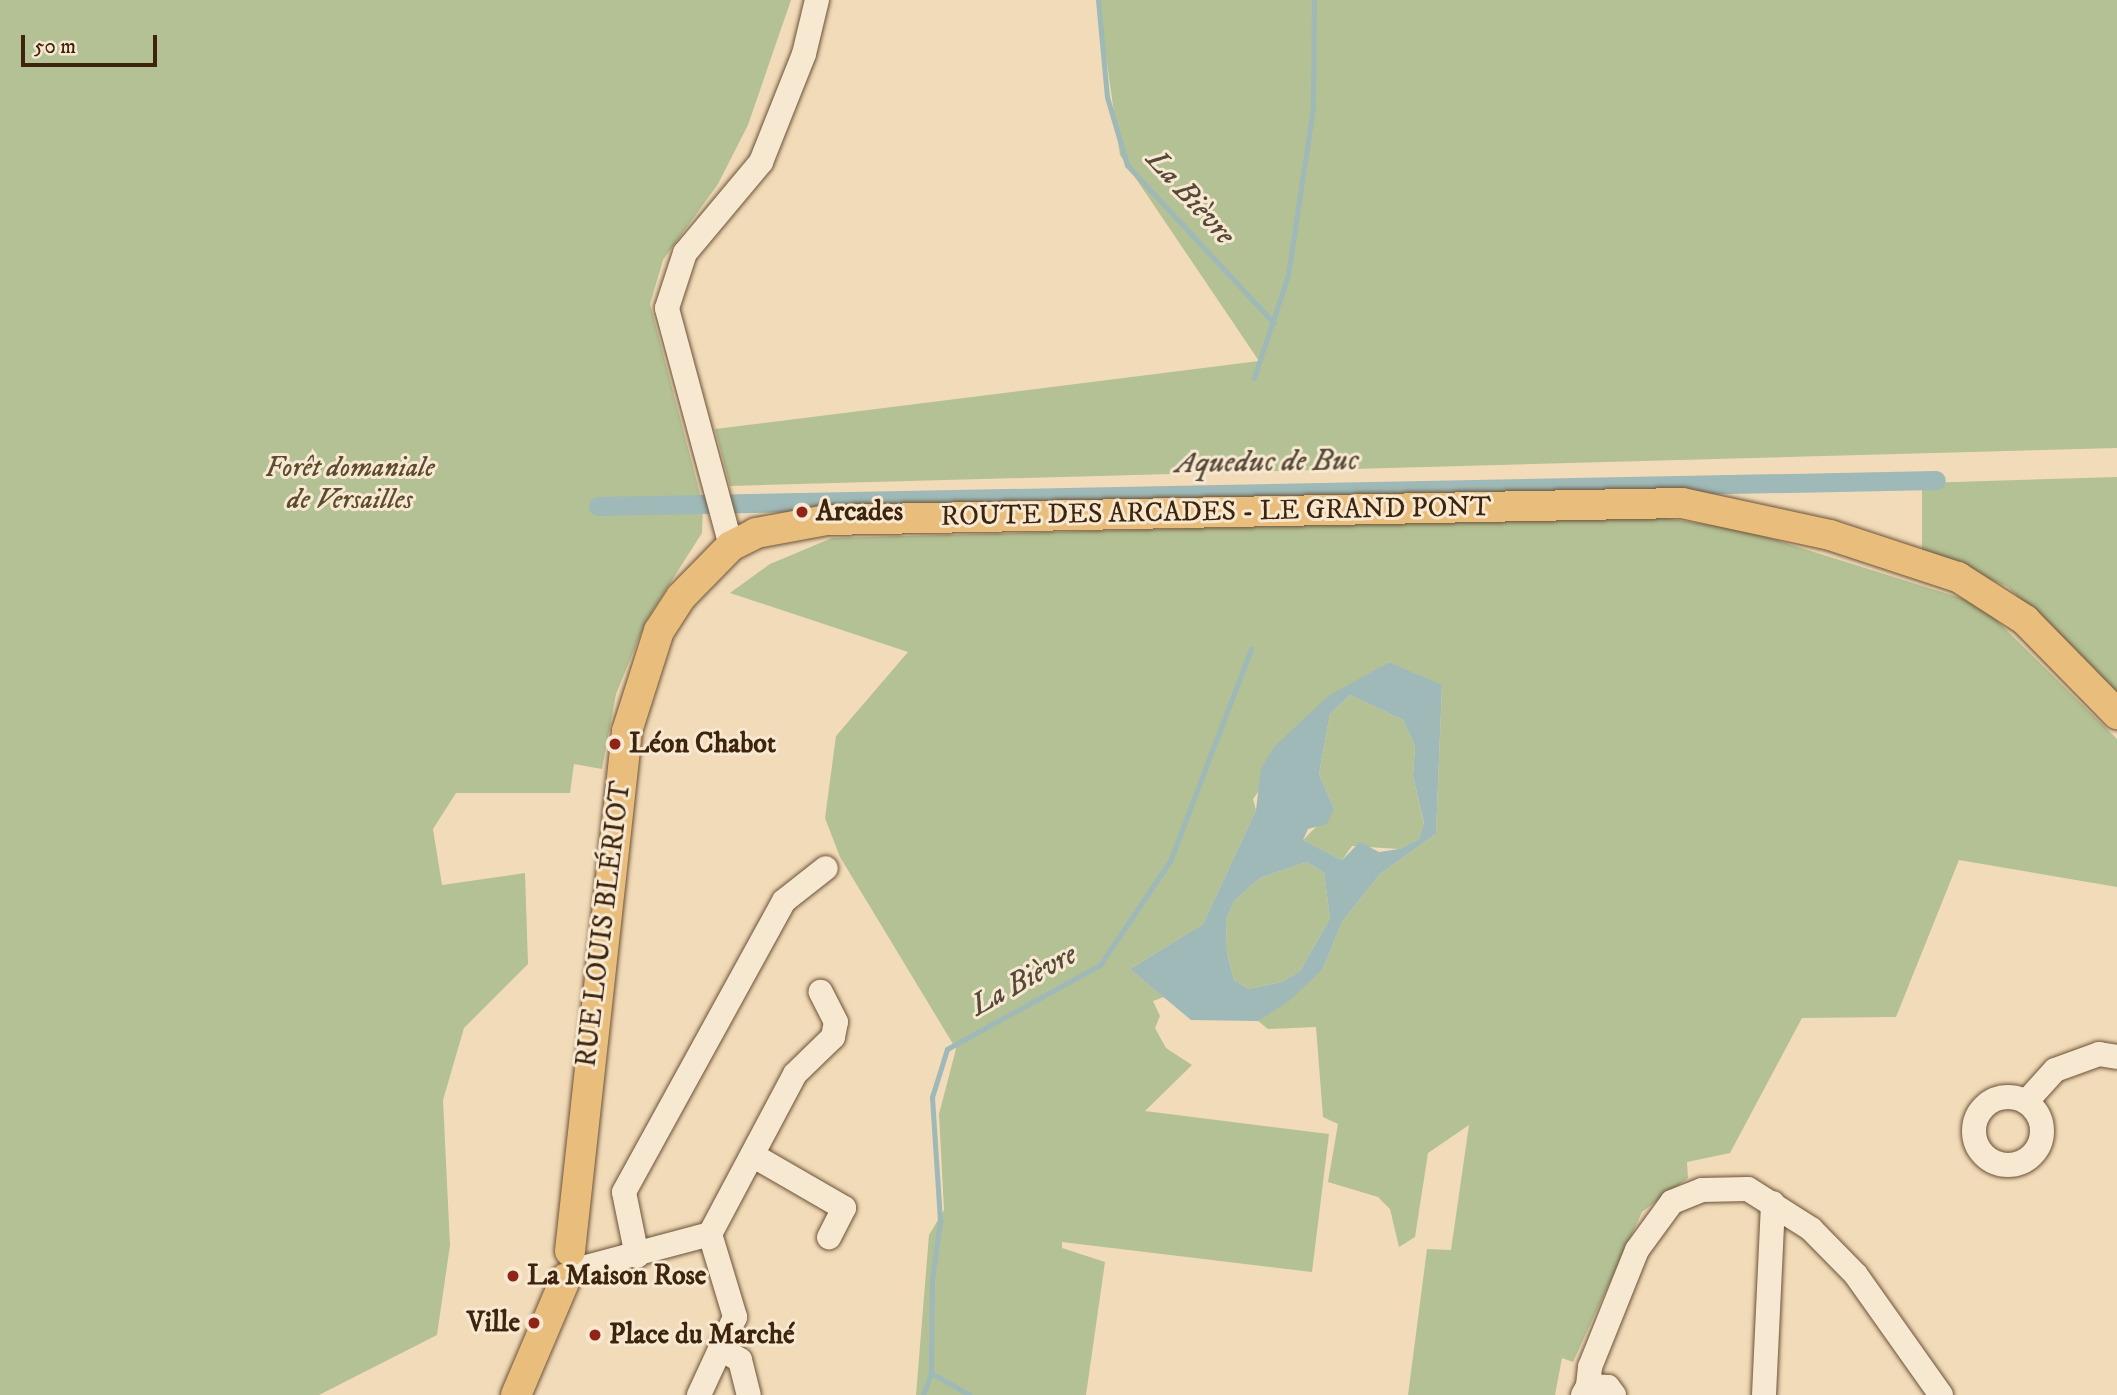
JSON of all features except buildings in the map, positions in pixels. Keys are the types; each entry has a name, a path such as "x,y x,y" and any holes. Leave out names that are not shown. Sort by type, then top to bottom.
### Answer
{"main road":[{"name":"ROUTE DES ARCADES - LE GRAND PONT","path":"731,546 785,525 827,520 1705,506 1903,557 1980,588 2025,620 2117,714"},
{"name":"RUE LOUIS BLÉRIOT","path":"516,1395 574,1265 626,731 659,631 681,597 731,546"}],"street":[{"path":"731,546 667,308 685,253 761,162 804,54 817,0"},
{"path":"637,1256 624,1192 784,901 826,868"},
{"path":"574,1265 637,1256 710,1234 754,1156 794,1074 833,1037 836,1022 821,992"},
{"path":"2026,1102 2055,1070 2099,1054 2117,1057"},
{"path":"754,1156 844,1208 830,1237"},
{"path":"1615,1395 1608,1387 1586,1391 1590,1367 1637,1250 1672,1202 1702,1190 1748,1189 1811,1228 1856,1275 1941,1395"},
{"path":"1764,1395 1773,1203"},
{"path":"699,1395 735,1317 710,1234"},
{"path":"721,1349 740,1360 749,1395"}],"green space":[{"name":"Forêt domaniale de Versailles","path":"0,0 791,0 748,125 718,184 663,260 650,304 703,505 702,533 646,621 616,694 602,769 574,764 570,793 456,793 433,829 442,885 525,873 528,964 464,1028 443,1100 450,1245 437,1335 319,1395 0,1395"},
{"path":"1098,0 2117,0 2117,448 730,486 715,429 1259,361 1120,155"},
{"path":"2117,477 2117,694 2008,587 1922,550 1922,483"},
{"path":"1651,516 1744,530 1980,604 2117,739 2117,887 1959,860 1896,1017 1802,1018 1730,1153 1687,1162 1688,1178 1642,1212 1573,1362 1562,1358 1555,1395 1408,1395 1427,1249 1451,1250 1469,1125 1428,1153 1415,1237 1399,1247 1390,1209 1378,1197 1328,1182 1338,1124 1323,1117 1316,1027 1268,1029 1258,1021 1323,969 1342,922 1380,874 1436,834 1442,686 1389,662 1328,697 1253,799 1256,810 1203,924 1130,969 1164,997 1153,1001 1160,1016 1155,1028 1166,1048 1192,1065 1145,1111 1329,1134 1312,1272 1062,1242 1062,1248 1105,1262 1086,1395 916,1395 929,1235 944,1210 939,1114 956,1049 840,857 825,818 836,736 908,652 730,593 770,564 832,538"},
{"path":"1350,695 1403,720 1415,746 1413,776 1424,824 1419,839 1399,849 1352,846 1342,860 1303,840 1334,809 1319,774 1330,714"},
{"path":"1307,862 1324,873 1330,918 1300,971 1282,982 1248,989 1234,980 1227,953 1226,920 1234,901 1260,878"}],"water":[{"path":"1389,662 1442,685 1436,834 1380,874 1342,922 1323,969 1289,1001 1258,1021 1191,1020 1130,969 1203,924 1256,810 1261,768 1275,746 1328,696","holes":["1350,695 1403,720 1415,746 1413,776 1424,823 1419,839 1399,849 1379,852 1360,842 1342,860 1303,840 1308,829 1327,824 1334,809 1319,774 1330,714","1307,862 1324,873 1330,918 1300,971 1282,982 1248,989 1234,980 1227,953 1226,920 1234,901 1260,878"]}],"waterway":[{"name":"La Bièvre","path":"1098,0 1107,97 1127,165 1274,323"},
{"name":"La Bièvre","path":"1254,378 1288,275 1313,107 1314,0"},
{"name":"Aqueduc de Buc","path":"598,506 1936,480"},
{"name":"La Bièvre","path":"970,1395 931,1373 932,1279 940,1221 932,1097 947,1049 1100,965 1170,861 1251,649"},
{"name":"La Bièvre","path":"923,1395 931,1373"}],"place":[{"name":"Arcades","path":"802,512"},
{"name":"Léon Chabot","path":"615,744"},
{"name":"La Maison Rose","path":"513,1276"},
{"name":"Ville","path":"534,1323"},
{"name":"Place du Marché","path":"595,1335"}]}
